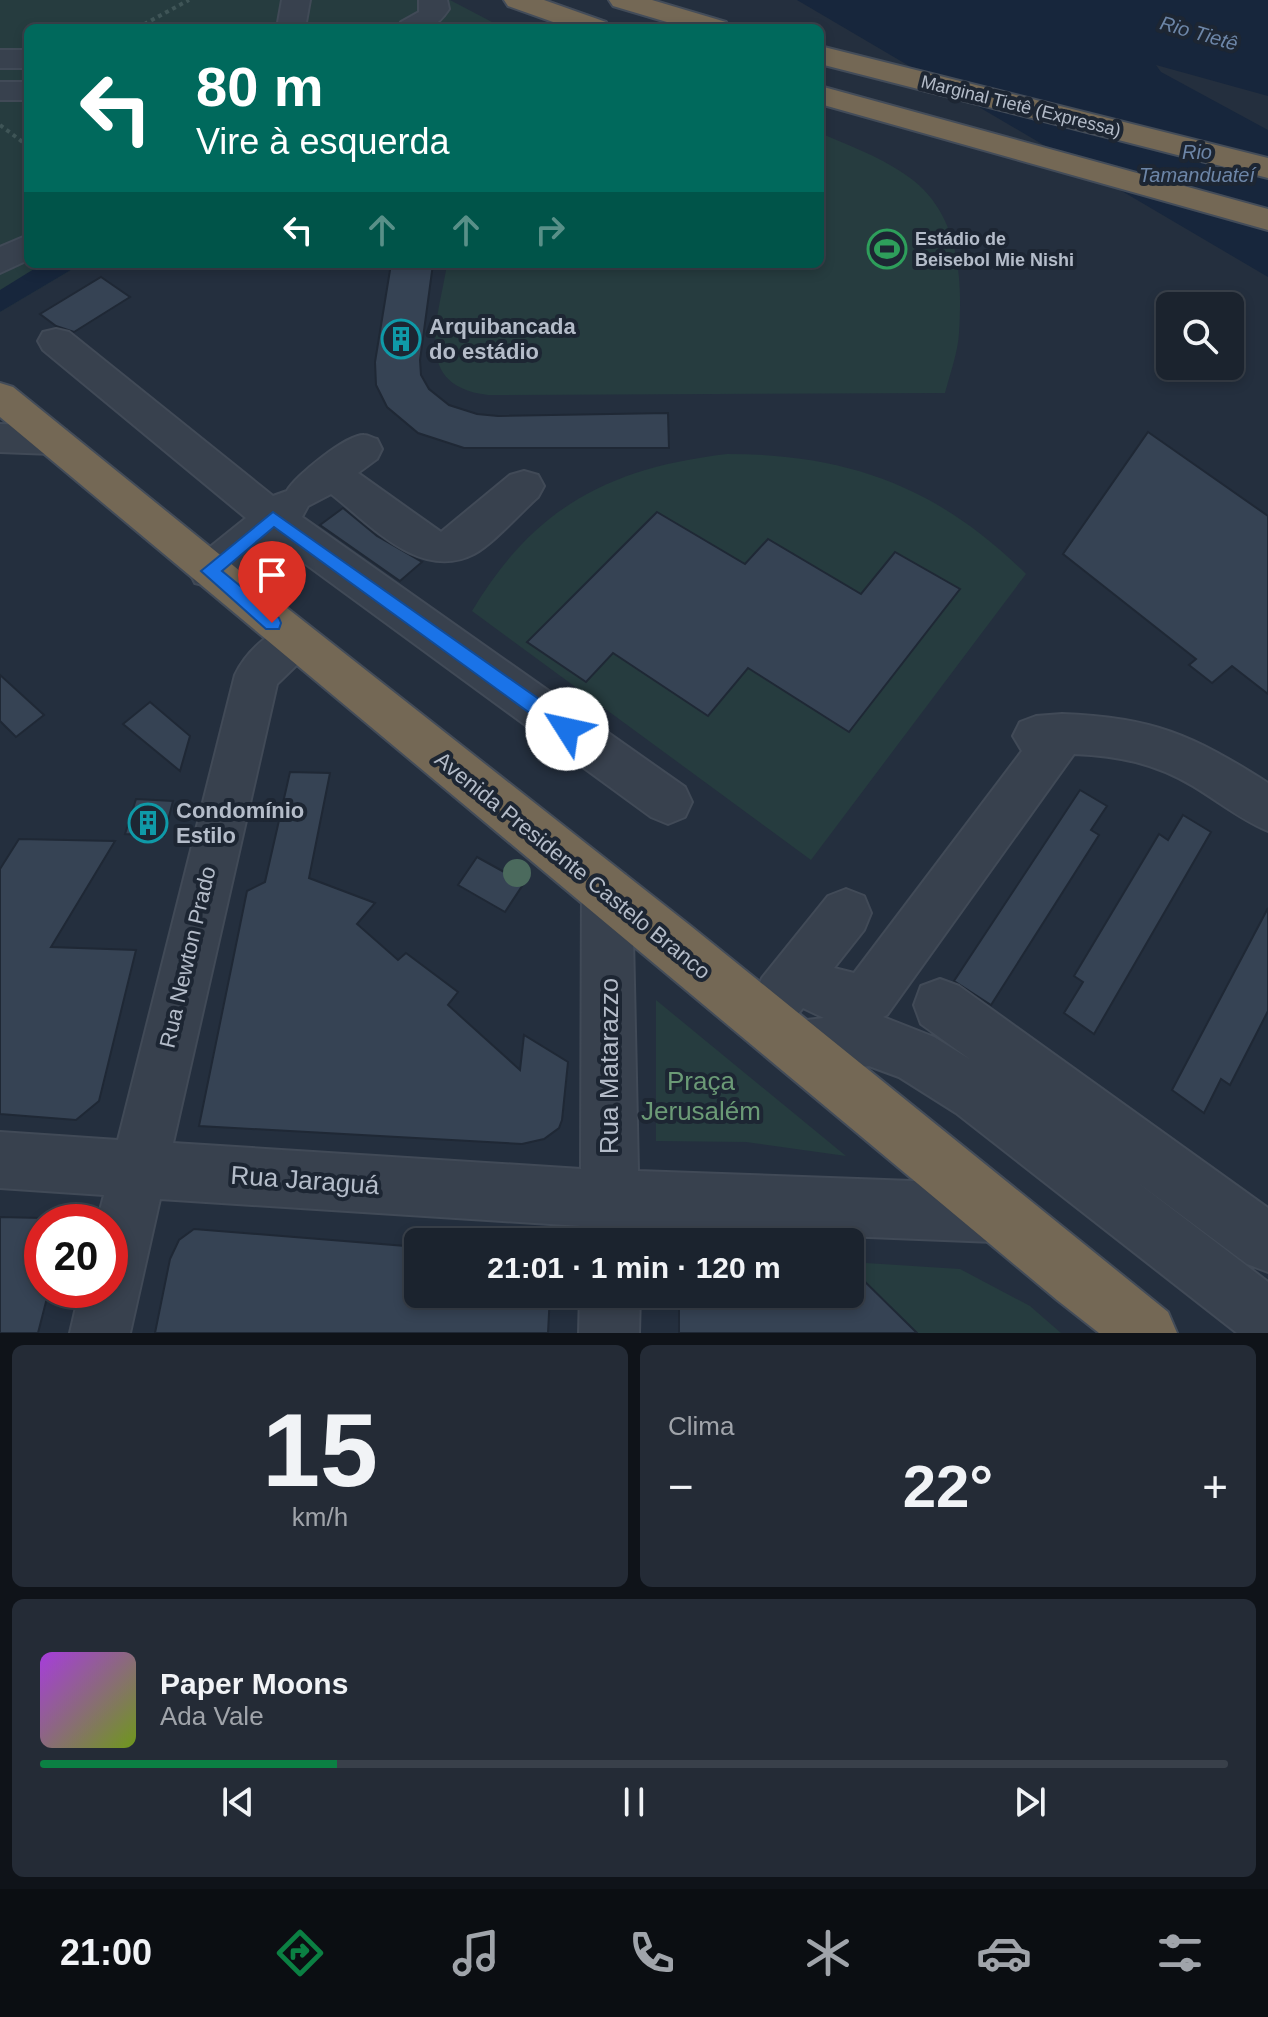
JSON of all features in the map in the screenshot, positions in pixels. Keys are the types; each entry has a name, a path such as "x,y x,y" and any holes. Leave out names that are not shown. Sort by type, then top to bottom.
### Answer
{"highway":[{"path":"518,0 585,24"},
{"path":"623,0 703,24"},
{"name":"Marginal Tietê (Expressa)","path":"824,57 1268,168"},
{"path":"824,96 1268,220"},
{"name":"Avenida Presidente Castelo Branco","path":"0,396 293,641 607,891 994,1213 1147,1333"}],"street":[{"path":"292,24 296,0"},
{"path":"418,24 429,18 435,9 433,0"},
{"path":"0,59 24,59"},
{"path":"0,91 24,91"},
{"path":"0,262 24,248"},
{"path":"56,341 298,498 668,802"},
{"path":"0,438 52,440"},
{"path":"210,571 363,449"},
{"path":"298,498 441,548 460,542 524,486"},
{"name":"Rua Newton Prado","path":"128,1205 257,675 293,641"},
{"path":"797,975 834,998 853,1003 869,997 1049,735 1138,738 1175,750 1268,809"},
{"name":"Rua Matarazzo","path":"607,891 610,1220"},
{"path":"846,913 797,975 780,1034 869,1039 915,1056 975,1094 1268,1319"},
{"path":"940,1005 1268,1243"},
{"name":"Rua Jaraguá","path":"0,1160 136,1168 610,1220"},
{"path":"610,1220 994,1213"},
{"name":"Rua Newton Prado","path":"100,1333 106,1308"},
{"path":"609,1333 610,1308"}],"path":[{"path":"144,24 189,0"},
{"path":"0,125 24,143"}],"green space":[{"path":"0,0 450,0 492,22 24,24 24,268 74,268 0,312"},
{"name":"Estádio de Beisebol Mie Nishi","path":"824,135 873,156 921,187 936,204 946,223 958,265 959,333 945,393 488,395 464,389 448,378 439,364 435,346 446,268 824,268"},
{"path":"727,454 813,461 853,469 890,482 926,498 960,519 1026,574 811,860 472,611 521,545 549,519 578,499 611,482 646,470"},
{"name":"Praça Jerusalém","path":"656,1000 846,1156 746,1142 656,1141"},
{"path":"864,1263 960,1269 1030,1306 1061,1333 918,1333 864,1281"}],"water":[{"name":"Rio Tamanduateí","path":"797,0 1268,0 1268,96 1156,65 1161,72 1268,130 1268,277"},
{"path":"36,268 74,268 0,312 0,290"}],"building":[{"name":"Arquibancada do estádio","path":"390,268 432,268 420,360 421,375 429,389 449,405 477,414 498,416 668,413 669,448 464,448 418,433 387,407 376,385 375,362"},
{"path":"101,277 130,297 74,332 56,326 40,314"},
{"path":"1148,432 1268,516 1268,694 1232,666 1212,683 1189,665 1196,659 1063,554"},
{"path":"343,508 377,536 422,562 400,581 320,525"},
{"path":"657,512 745,564 768,539 861,594 895,552 960,589 849,732 748,668 708,716 613,653 586,682 527,642"},
{"path":"0,675 44,715 16,737 0,721"},
{"path":"150,702 190,736 180,771 123,724"},
{"path":"290,772 330,773 309,878 375,903 357,924 398,960 406,953 458,992 448,1005 520,1070 524,1035 568,1062 562,1120 559,1128 544,1139 522,1144 199,1126 247,891 265,882"},
{"path":"1080,790 1107,806 1091,830 1099,835 991,1005 954,981"},
{"name":"Condomínio Estilo","path":"136,799 173,801 164,836 125,834"},
{"path":"1183,815 1211,832 1094,1034 1064,1013 1083,982 1074,976 1159,834 1168,840"},
{"path":"19,839 115,841 51,947 136,950 99,1101 76,1120 0,1114 0,869"},
{"path":"477,857 524,883 505,912 458,885"},
{"path":"1268,908 1268,1011 1230,1085 1221,1079 1204,1113 1172,1090"},
{"path":"0,1217 24,1218 24,1308 44,1308 38,1333 0,1333"},
{"path":"194,1229 404,1246 404,1308 549,1308 548,1333 155,1333 170,1259 179,1240"},
{"path":"864,1281 917,1333 679,1333 679,1308 864,1308"}],"place":[{"name":"Estádio de Beisebol Mie Nishi","path":"887,249"},
{"name":"Arquibancada do estádio","path":"401,339"},
{"name":"Condomínio Estilo","path":"148,823"}],"route":[{"path":"272,623 210,571 273,518 567,729"}],"water label":[{"name":"Rio Tietê","path":"1199,33"}]}
